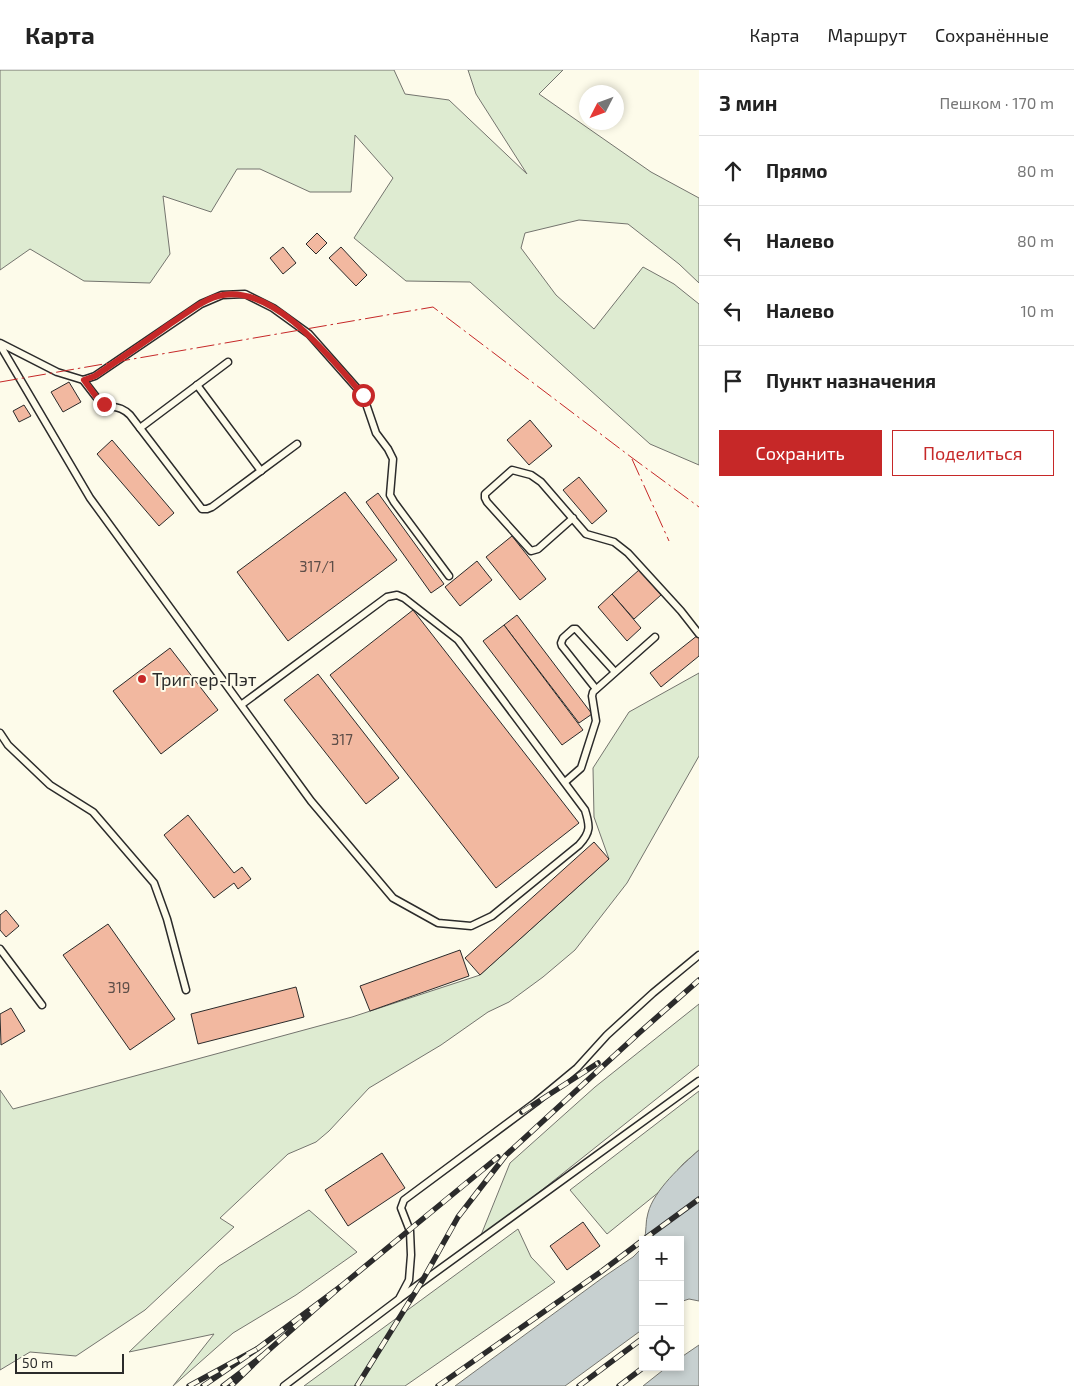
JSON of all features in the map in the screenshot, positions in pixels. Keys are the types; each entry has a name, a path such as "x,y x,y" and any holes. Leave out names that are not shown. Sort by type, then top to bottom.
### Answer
{"lane":[{"path":"0,344 57,372 84,380 95,376 200,304 222,295 246,294 273,308 309,334 363,395 376,433 393,459 390,495 449,576"},
{"path":"0,344 90,498 311,801 393,898 438,923 471,926 492,916 579,845 587,835 589,824 585,810 458,640 404,598 397,595 387,597 241,705"},
{"path":"140,428 228,362"},
{"path":"84,380 100,402 124,408 202,508 207,510 297,444"},
{"path":"197,385 261,471"},
{"path":"573,518 538,548 531,551 484,498 485,494 512,470 537,478 573,518 586,534 614,542 628,553 681,611 699,634"},
{"path":"596,689 561,643 563,638 576,629 615,672"},
{"path":"565,782 581,768 596,721 592,696 596,689 655,637"},
{"path":"0,733 8,745 50,785 93,812 154,883 167,919 186,990"},
{"path":"0,948 42,1005"},
{"path":"399,1299 409,1280 411,1255 410,1231 401,1208 404,1200 543,1097 577,1068 652,993 699,955"},
{"path":"284,1386 399,1299 699,1081"}],"green space":[{"path":"0,70 394,70 405,94 449,100 527,174 476,94 468,70 563,70 539,94 579,122 579,130 591,130 651,172 699,198 699,283 679,264 628,224 579,220 525,233 521,248 556,295 594,329 643,267 674,284 699,304 699,465 650,444 470,282 406,281 354,238 393,178 355,135 351,192 310,192 260,169 237,169 211,212 163,196 170,254 150,283 84,281 30,249 0,270"},
{"path":"699,673 699,756 627,883 575,950 509,1002 488,1012 441,1045 369,1088 329,1131 316,1142 288,1154 220,1218 234,1227 145,1310 76,1356 30,1352 0,1370 0,1090 13,1109 352,1017 480,975 609,859 594,817 593,768 629,712"},
{"path":"699,1004 699,1065 479,1240 510,1163 595,1087"},
{"path":"699,1091 699,1150 683,1164 659,1192 607,1234 570,1190"},
{"path":"309,1210 357,1252 296,1295 233,1333 173,1386 214,1334 129,1352 219,1266"},
{"path":"518,1229 531,1257 555,1282 405,1386 304,1386"}],"shaded area":[{"path":"699,1150 699,1301 689,1299 684,1301 684,1236 645,1236 651,1204 662,1187"},
{"path":"639,1251 639,1332 565,1386 455,1386 605,1276"},
{"path":"699,1345 699,1386 643,1386 662,1371 684,1371 684,1355"}],"building":[{"path":"317,233 327,243 316,254 306,244"},
{"path":"283,247 296,263 283,274 270,258"},
{"path":"341,247 367,275 356,286 329,258"},
{"path":"69,382 81,402 63,412 51,392"},
{"path":"24,405 31,416 19,422 13,411"},
{"path":"530,420 552,446 529,465 507,440"},
{"path":"112,440 174,513 159,526 97,454"},
{"path":"579,477 607,511 592,524 563,490"},
{"path":"345,492 397,560 288,641 237,572"},
{"path":"378,493 444,584 431,593 366,502"},
{"path":"512,536 546,579 520,600 486,557"},
{"path":"477,561 492,580 460,606 445,587"},
{"path":"639,570 661,595 634,619 612,594"},
{"path":"612,594 641,628 627,641 598,607"},
{"path":"413,610 579,823 496,888 330,675"},
{"path":"517,615 592,714 579,723 504,625"},
{"path":"504,625 583,730 562,745 483,641"},
{"path":"698,635 699,656 661,687 650,673"},
{"path":"170,648 218,710 161,754 113,691"},
{"path":"318,674 399,778 366,804 284,700"},
{"path":"188,815 234,873 242,867 251,879 238,889 234,883 214,898 164,835"},
{"path":"594,842 609,859 480,975 465,958"},
{"path":"6,910 19,926 6,937 0,930 0,915"},
{"path":"108,924 175,1019 130,1050 63,955"},
{"path":"460,950 469,976 370,1011 360,986"},
{"path":"296,987 304,1017 198,1044 191,1014"},
{"path":"11,1008 25,1031 1,1045 0,1014"},
{"path":"382,1153 405,1188 348,1226 325,1190"},
{"path":"583,1222 600,1246 567,1270 550,1246"}],"railway":[{"path":"357,1386 421,1283 458,1217 506,1155 699,980"},
{"path":"522,1112 598,1063"},
{"path":"340,1287 498,1157"},
{"path":"648,1236 699,1199"},
{"path":"438,1386 639,1243"},
{"path":"257,1349 340,1287 262,1356"},
{"path":"579,1386 639,1341"},
{"path":"189,1386 257,1349 203,1386"},
{"path":"223,1386 262,1356 231,1386"},
{"path":"619,1386 639,1371"}],"power":[{"path":"0,382 433,307 699,507"},
{"path":"632,459 669,541"}],"place":[{"name":"Триггер-Пэт","path":"142,679"}],"route":[{"path":"104,404 100,402 84,380 95,376 200,304 222,295 246,294 273,308 309,334 363,395"}]}
